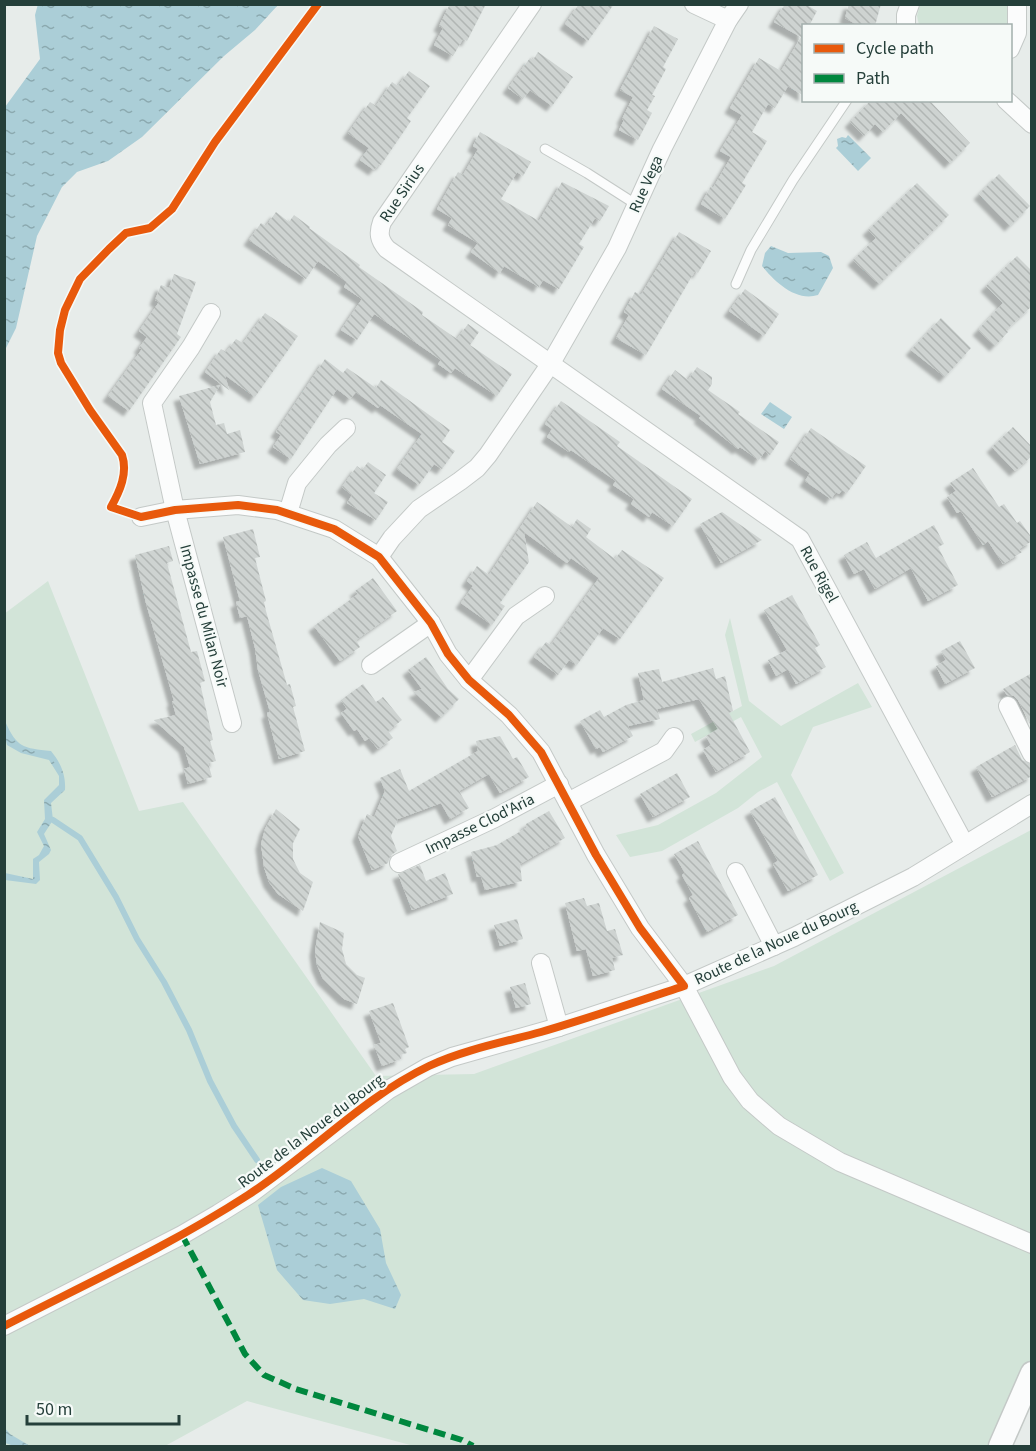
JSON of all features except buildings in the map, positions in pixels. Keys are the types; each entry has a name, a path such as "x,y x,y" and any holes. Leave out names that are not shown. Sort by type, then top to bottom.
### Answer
{"street":[{"name":"Rue Sirius","path":"532,4 382,222 379,236 381,243 387,249 551,363"},
{"path":"694,4 728,20"},
{"name":"Rue Vega","path":"379,557 392,538 419,508 477,468 551,363 617,248 662,149 728,20 739,4"},
{"path":"906,24 910,4"},
{"path":"1012,46 1017,33 1017,4"},
{"path":"1008,102 1032,124"},
{"name":"Impasse du Milan Noir","path":"211,313 192,347 152,403 175,510 232,723"},
{"name":"Rue Rigel","path":"551,363 800,539 965,845"},
{"path":"288,513 297,483 328,445 346,428"},
{"path":"141,517 175,510 238,505 288,513 334,529 379,557 431,623 448,654 469,680 509,715 541,752 596,855 640,928 684,986 732,1077 750,1101 779,1126 840,1162 1032,1244"},
{"path":"469,680 516,616 544,596"},
{"path":"371,664 431,623"},
{"path":"1008,706 1026,726 1032,754"},
{"path":"568,802 664,751 674,737"},
{"name":"Impasse Clod'Aria","path":"399,862 495,818 559,784"},
{"name":"Route de la Noue du Bourg","path":"4,1326 182,1235 226,1209 309,1151 388,1090 428,1066 684,986 774,946 913,877 1032,804"},
{"path":"736,872 774,946"},
{"path":"542,963 559,1026"},
{"path":"1000,1446 1032,1372"}],"lane":[{"path":"736,284 752,250 793,180 847,102"},
{"path":"545,149 637,205"}],"green space":[{"path":"920,5 1008,5 1010,24 919,24 917,16"},
{"path":"48,581 139,811 183,802 376,1076 474,1074 774,966 1031,830 1032,1375 1004,1446 414,1446 247,1401 165,1446 5,1446 4,614"},
{"path":"730,618 749,701 781,726 858,683 872,707 813,727 791,775 844,873 830,881 777,782 758,792 738,808 662,851 630,857 616,835 658,825 716,793 762,757 741,717 695,742 691,734 742,706 725,635"}],"water":[{"path":"38,4 278,5 255,30 224,56 142,137 108,161 77,172 62,187 37,236 16,328 5,350 5,107 40,59 35,15"},
{"path":"848,135 871,158 858,171 836,148 837,139 846,138"},
{"path":"771,246 788,253 821,252 829,256 833,268 818,295 802,296 794,293 767,272 762,266 765,253"},
{"path":"770,402 792,417 784,429 761,414"},
{"path":"5,721 17,742 34,749 51,751 60,764 64,779 65,790 51,803 53,820 44,834 51,850 39,862 40,880 36,884 5,880 5,873 33,879 33,859 39,855 44,846 37,832 45,819 44,800 59,785 59,776 49,760 21,753 7,745"},
{"path":"322,1168 351,1181 380,1229 386,1263 401,1295 395,1309 364,1299 330,1304 303,1300 277,1270 258,1205 281,1187"},
{"path":"4,1427 10,1434 30,1446 14,1446 5,1443"}],"waterway":[{"path":"53,820 80,838 116,897 189,1030 210,1081 234,1126 257,1160"}],"marked path":[{"path":"182,1235 245,1354 264,1375 296,1389 462,1440 473,1446"}],"cycle path":[{"path":"4,1326 128,1264 219,1213 271,1179 381,1094 429,1066 470,1051 559,1027 684,986 640,928 596,855 541,752 509,715 469,680 448,654 431,623 379,557 334,529 277,510 238,505 175,510 141,517 111,507 122,482 124,462 122,455 90,410 61,363 58,353 65,310 80,279 109,249 126,233 150,228 172,209 215,142 318,4"}]}
